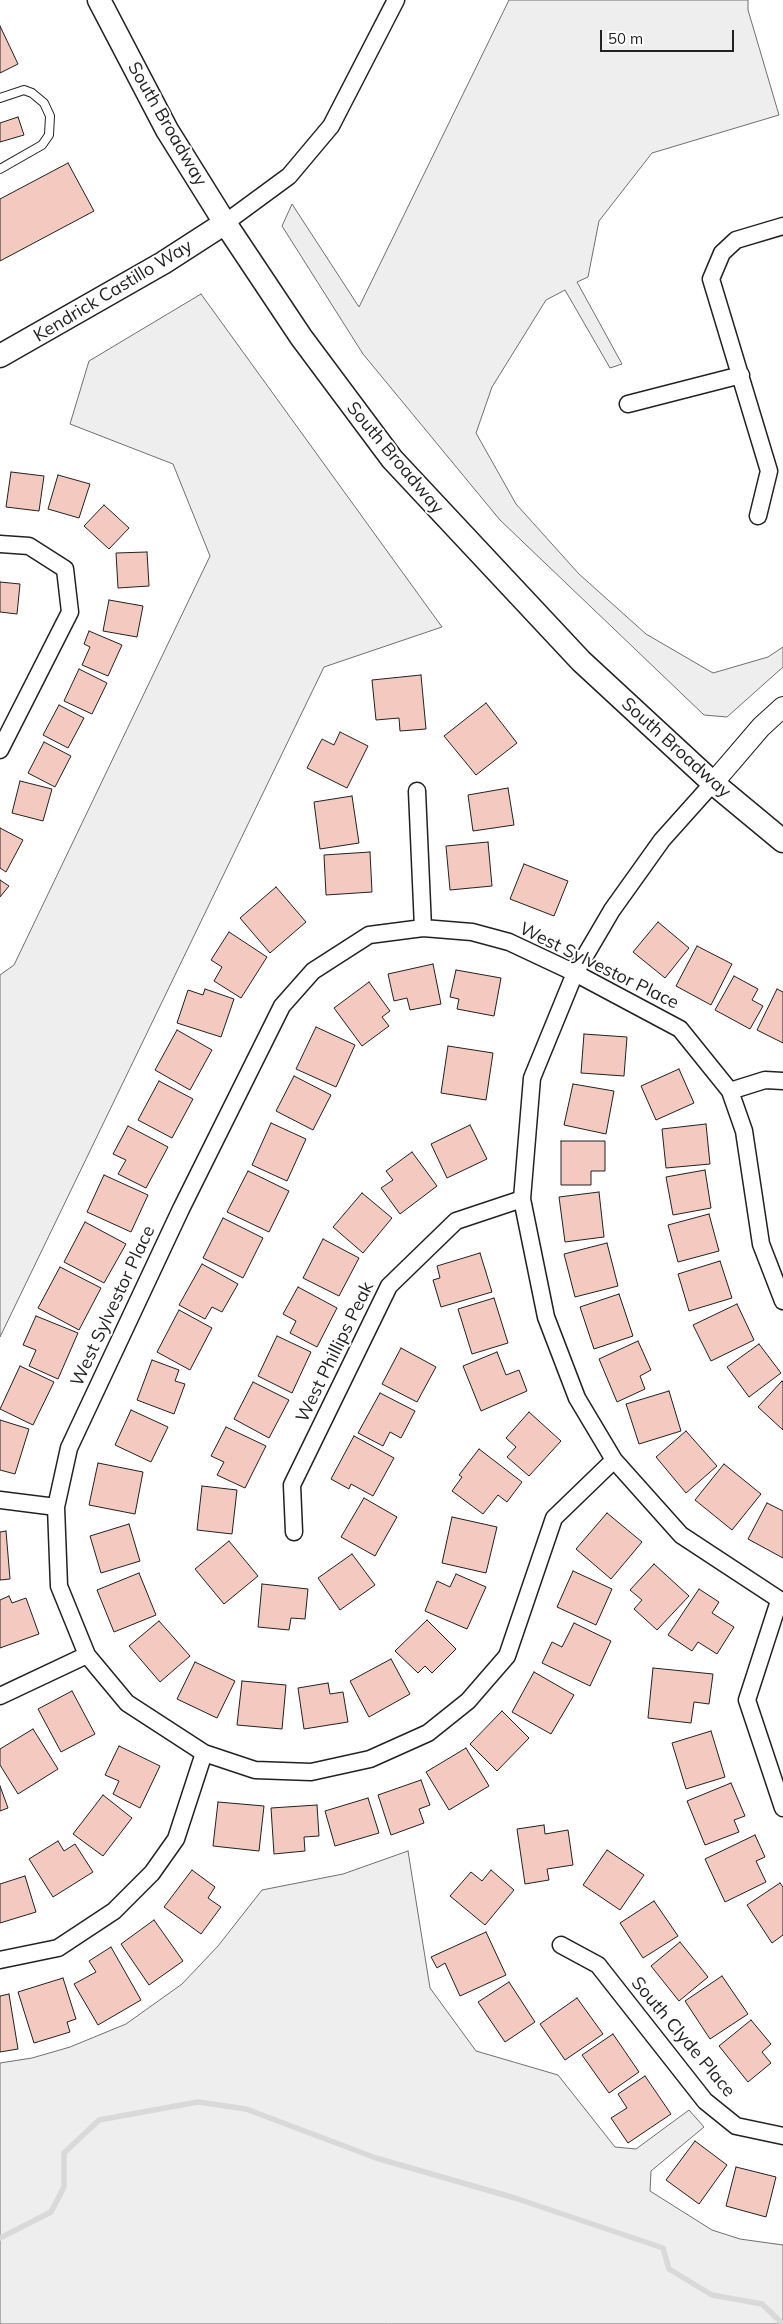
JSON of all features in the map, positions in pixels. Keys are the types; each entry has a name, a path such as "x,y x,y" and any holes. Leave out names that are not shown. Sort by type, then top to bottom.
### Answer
{"main road":[{"name":"South Broadway","path":"100,0 167,130 225,223 301,337 392,459 581,661 713,783 783,841"},
{"name":"Kendrick Castillo Way","path":"0,356 163,263 225,223"}],"street":[{"path":"225,223 289,176 331,126 396,0"},
{"path":"758,516 769,470 711,279 722,253 736,240 783,226"},
{"path":"628,404 740,375"},
{"path":"0,544 29,546 65,568 70,612 0,750"},
{"path":"783,707 761,727 662,840 612,910 575,973 532,1078 522,1199 546,1317 577,1398 614,1460 681,1535 781,1601 747,1700 783,1808"},
{"path":"417,791 423,928"},
{"name":"West Sylvestor Place","path":"614,1460 554,1518 507,1656 468,1701 428,1733 370,1759 311,1772 255,1770 204,1753 126,1703 87,1655 59,1586 56,1507 69,1448 181,1209 282,1006 313,971 369,935 423,928 472,932 509,942 575,973 680,1029 730,1091 744,1131 760,1244 783,1301"},
{"path":"730,1091 765,1080 783,1081"},
{"name":"West Phillips Peak","path":"294,1532 292,1485 389,1286 456,1221 522,1199"},
{"path":"0,1500 56,1507"},
{"path":"0,1696 87,1655"},
{"path":"0,1960 58,1948 114,1911 152,1874 176,1839 204,1753"},
{"name":"South Clyde Place","path":"561,1945 598,1964 705,2101 736,2126 783,2136"}],"lane":[{"path":"0,98 24,90 32,93 44,103 50,116 49,135 42,145 0,169"}],"shaded area":[{"path":"509,0 748,0 748,10 779,115 652,153 599,221 588,277 577,282 622,364 610,368 565,290 546,300 492,387 476,433 516,504 579,574 646,634 713,673 768,657 783,647 783,667 727,717 704,715 500,520 363,354 282,226 292,204 359,307"},
{"path":"201,294 442,627 324,667 0,1337 0,975 14,965 210,556 173,464 70,424 89,361"},
{"path":"408,1851 430,1988 476,2051 558,2075 615,2147 636,2149 689,2110 704,2127 651,2171 650,2191 712,2230 740,2239 783,2245 783,2324 0,2324 0,2063 32,2058 70,2047 126,2024 182,1984 218,1946 262,1890 343,1874"}],"building":[{"path":"0,26 18,64 0,73"},
{"path":"18,117 24,135 0,142 0,123"},
{"path":"68,163 94,211 0,261 0,199"},
{"path":"11,472 44,476 39,511 6,507"},
{"path":"58,475 90,484 79,518 48,509"},
{"path":"104,505 129,528 109,549 84,526"},
{"path":"147,552 149,586 118,588 116,553"},
{"path":"0,582 20,584 17,614 0,612"},
{"path":"109,600 143,606 137,637 103,631"},
{"path":"89,631 122,645 108,676 82,665 90,647 84,644"},
{"path":"79,669 107,683 92,714 64,701"},
{"path":"421,675 426,729 400,731 399,718 376,720 372,680"},
{"path":"486,703 517,743 476,775 444,736"},
{"path":"59,705 84,718 68,748 43,735"},
{"path":"340,732 368,746 347,788 307,768 322,739 334,745"},
{"path":"44,742 71,756 55,787 28,773"},
{"path":"20,781 52,789 43,821 12,813"},
{"path":"508,788 514,825 473,831 468,795"},
{"path":"352,796 359,843 320,849 314,802"},
{"path":"0,828 23,840 6,872 0,868"},
{"path":"488,842 492,886 450,890 446,846"},
{"path":"370,852 372,892 326,895 324,855"},
{"path":"524,864 568,881 554,916 510,899"},
{"path":"0,880 9,886 0,897"},
{"path":"276,887 306,922 270,953 240,918"},
{"path":"658,922 689,948 665,978 633,952"},
{"path":"229,932 267,957 241,998 214,981 222,967 211,960"},
{"path":"697,946 732,964 711,1005 676,986"},
{"path":"433,964 441,1004 410,1010 407,998 394,1001 388,974"},
{"path":"456,970 501,978 494,1016 457,1009 459,999 450,997"},
{"path":"734,976 758,989 752,1000 763,1006 750,1029 715,1010"},
{"path":"369,982 390,1011 382,1017 389,1026 362,1046 334,1008"},
{"path":"205,989 234,999 221,1037 177,1023 188,990 203,995"},
{"path":"777,989 783,992 783,1043 757,1030"},
{"path":"316,1027 355,1045 336,1087 296,1069"},
{"path":"177,1030 212,1050 190,1090 155,1070"},
{"path":"584,1034 627,1037 624,1076 581,1073"},
{"path":"448,1046 493,1053 486,1100 441,1093"},
{"path":"679,1069 694,1103 656,1120 641,1086"},
{"path":"294,1076 331,1095 313,1130 276,1111"},
{"path":"159,1081 193,1099 172,1138 138,1120"},
{"path":"573,1084 614,1091 606,1134 564,1125"},
{"path":"271,1123 306,1139 287,1181 252,1165"},
{"path":"706,1124 710,1164 666,1168 662,1129"},
{"path":"470,1125 487,1159 447,1178 431,1144"},
{"path":"128,1126 168,1147 146,1188 118,1174 126,1160 113,1154"},
{"path":"561,1141 605,1141 605,1171 591,1171 591,1185 561,1185"},
{"path":"412,1152 437,1186 400,1214 381,1188 393,1180 386,1171"},
{"path":"705,1170 711,1208 673,1215 666,1177"},
{"path":"248,1171 289,1191 269,1232 227,1212"},
{"path":"104,1175 148,1195 131,1232 87,1212"},
{"path":"599,1192 604,1237 565,1242 559,1197"},
{"path":"362,1193 392,1218 363,1253 333,1227"},
{"path":"709,1214 719,1251 678,1262 668,1225"},
{"path":"223,1218 263,1238 243,1278 203,1258"},
{"path":"85,1222 126,1244 104,1283 64,1262"},
{"path":"323,1239 359,1258 339,1296 303,1278"},
{"path":"607,1243 618,1286 575,1297 564,1254"},
{"path":"480,1253 492,1292 441,1307 433,1280 440,1278 437,1266"},
{"path":"720,1261 732,1298 689,1311 678,1274"},
{"path":"202,1264 238,1284 222,1312 212,1307 205,1319 179,1305"},
{"path":"60,1267 101,1288 79,1330 38,1308"},
{"path":"298,1287 337,1308 317,1347 290,1333 296,1321 283,1314"},
{"path":"619,1294 633,1336 594,1349 580,1307"},
{"path":"494,1298 508,1343 472,1354 458,1309"},
{"path":"737,1304 754,1340 711,1361 693,1325"},
{"path":"179,1310 212,1328 190,1370 157,1352"},
{"path":"36,1316 78,1333 58,1379 29,1366 36,1350 23,1345"},
{"path":"277,1336 311,1352 292,1393 258,1376"},
{"path":"638,1341 651,1370 640,1376 645,1389 617,1402 599,1359"},
{"path":"759,1344 781,1373 749,1397 727,1367"},
{"path":"401,1348 436,1367 417,1402 382,1384"},
{"path":"497,1352 506,1375 519,1370 527,1391 481,1411 463,1366"},
{"path":"152,1360 179,1370 175,1381 185,1384 174,1414 137,1400"},
{"path":"20,1366 54,1382 33,1425 0,1409"},
{"path":"253,1382 289,1400 269,1438 234,1419"},
{"path":"783,1382 783,1430 758,1407"},
{"path":"669,1391 681,1431 639,1444 626,1404"},
{"path":"380,1393 415,1411 401,1438 390,1432 383,1446 358,1433"},
{"path":"131,1410 168,1427 151,1462 115,1445"},
{"path":"529,1412 561,1441 529,1476 507,1457 516,1447 506,1438"},
{"path":"0,1420 29,1429 15,1474 0,1470"},
{"path":"226,1427 266,1446 245,1488 217,1475 224,1462 211,1456"},
{"path":"686,1431 717,1466 686,1493 656,1457"},
{"path":"354,1436 394,1458 373,1496 351,1484 349,1489 331,1479"},
{"path":"479,1449 522,1482 507,1502 498,1495 483,1514 452,1491 462,1477 459,1475"},
{"path":"98,1463 143,1472 135,1514 89,1505"},
{"path":"724,1464 761,1494 732,1530 695,1500"},
{"path":"202,1486 237,1490 232,1534 197,1530"},
{"path":"364,1498 397,1517 375,1556 341,1537"},
{"path":"767,1503 783,1511 783,1558 748,1539"},
{"path":"607,1513 642,1542 611,1579 576,1549"},
{"path":"452,1517 497,1527 486,1573 442,1563"},
{"path":"129,1524 140,1561 101,1573 90,1536"},
{"path":"6,1531 10,1579 0,1580 0,1532"},
{"path":"229,1541 258,1576 224,1604 195,1569"},
{"path":"352,1554 375,1585 340,1610 318,1578"},
{"path":"654,1564 689,1596 657,1630 634,1609 642,1600 630,1590"},
{"path":"573,1571 612,1589 596,1625 557,1607"},
{"path":"139,1573 156,1615 114,1632 97,1590"},
{"path":"456,1574 486,1587 467,1629 425,1611 437,1581 450,1587"},
{"path":"262,1584 308,1589 305,1619 291,1618 289,1630 258,1627"},
{"path":"699,1589 719,1602 712,1613 734,1627 717,1654 698,1642 692,1651 668,1635"},
{"path":"9,1596 12,1603 26,1598 39,1634 0,1648 0,1600"},
{"path":"427,1620 456,1649 432,1673 425,1666 418,1673 395,1651"},
{"path":"159,1621 190,1656 160,1682 129,1646"},
{"path":"574,1623 611,1641 590,1686 542,1663 552,1642 562,1647"},
{"path":"391,1659 410,1694 369,1717 350,1681"},
{"path":"195,1662 235,1681 217,1718 177,1699"},
{"path":"653,1668 713,1674 709,1704 694,1702 691,1723 648,1718"},
{"path":"534,1672 574,1695 551,1734 512,1712"},
{"path":"242,1681 286,1685 282,1729 237,1725"},
{"path":"328,1683 330,1694 343,1692 348,1722 304,1729 298,1688"},
{"path":"72,1691 95,1734 61,1752 38,1709"},
{"path":"502,1711 529,1738 497,1771 470,1744"},
{"path":"33,1729 58,1769 18,1794 0,1765 0,1749"},
{"path":"711,1731 725,1777 686,1789 672,1743"},
{"path":"119,1746 160,1766 140,1808 113,1794 119,1781 105,1775"},
{"path":"466,1748 489,1786 449,1810 426,1772"},
{"path":"421,1780 430,1805 419,1809 424,1823 391,1835 378,1795"},
{"path":"731,1783 745,1816 734,1820 739,1832 705,1845 687,1801"},
{"path":"0,1786 8,1808 0,1811"},
{"path":"103,1795 132,1818 103,1856 73,1834"},
{"path":"368,1798 379,1833 335,1846 325,1811"},
{"path":"218,1802 264,1806 259,1851 213,1846"},
{"path":"317,1805 319,1836 304,1837 305,1851 274,1854 271,1808"},
{"path":"544,1825 545,1834 568,1830 573,1865 547,1869 549,1880 525,1884 517,1829"},
{"path":"755,1835 765,1857 756,1861 766,1882 725,1902 705,1859"},
{"path":"58,1841 64,1851 75,1844 93,1872 53,1897 29,1859"},
{"path":"607,1850 644,1875 620,1910 583,1885"},
{"path":"192,1870 215,1887 208,1898 221,1907 201,1934 164,1907"},
{"path":"491,1870 514,1890 485,1925 450,1896 471,1872 482,1881"},
{"path":"25,1876 36,1912 0,1923 0,1884"},
{"path":"780,1883 783,1887 783,1935 772,1943 747,1905"},
{"path":"654,1901 678,1936 643,1958 620,1923"},
{"path":"154,1920 183,1961 149,1985 121,1944"},
{"path":"486,1932 506,1975 460,1996 445,1963 437,1968 431,1957"},
{"path":"680,1942 708,1977 679,2001 651,1966"},
{"path":"111,1947 141,2000 98,2025 74,1984 96,1972 89,1961"},
{"path":"722,1976 748,2014 710,2039 685,2001"},
{"path":"63,1978 76,2019 67,2022 70,2032 34,2043 18,1992"},
{"path":"509,1982 535,2022 505,2042 478,2002"},
{"path":"9,1994 18,2049 0,2052 0,1996"},
{"path":"577,1998 603,2034 565,2060 540,2024"},
{"path":"751,2020 771,2044 762,2052 771,2063 748,2082 719,2046"},
{"path":"613,2034 639,2072 609,2093 582,2055"},
{"path":"645,2076 671,2114 628,2143 611,2118 627,2108 618,2094"},
{"path":"695,2141 727,2165 699,2204 666,2180"},
{"path":"736,2167 776,2177 766,2217 726,2206"}],"waterway":[{"path":"0,2238 51,2212 64,2187 64,2153 99,2120 198,2102 246,2109 376,2158 515,2198 663,2248 669,2269 712,2295 762,2304 783,2324"}]}
